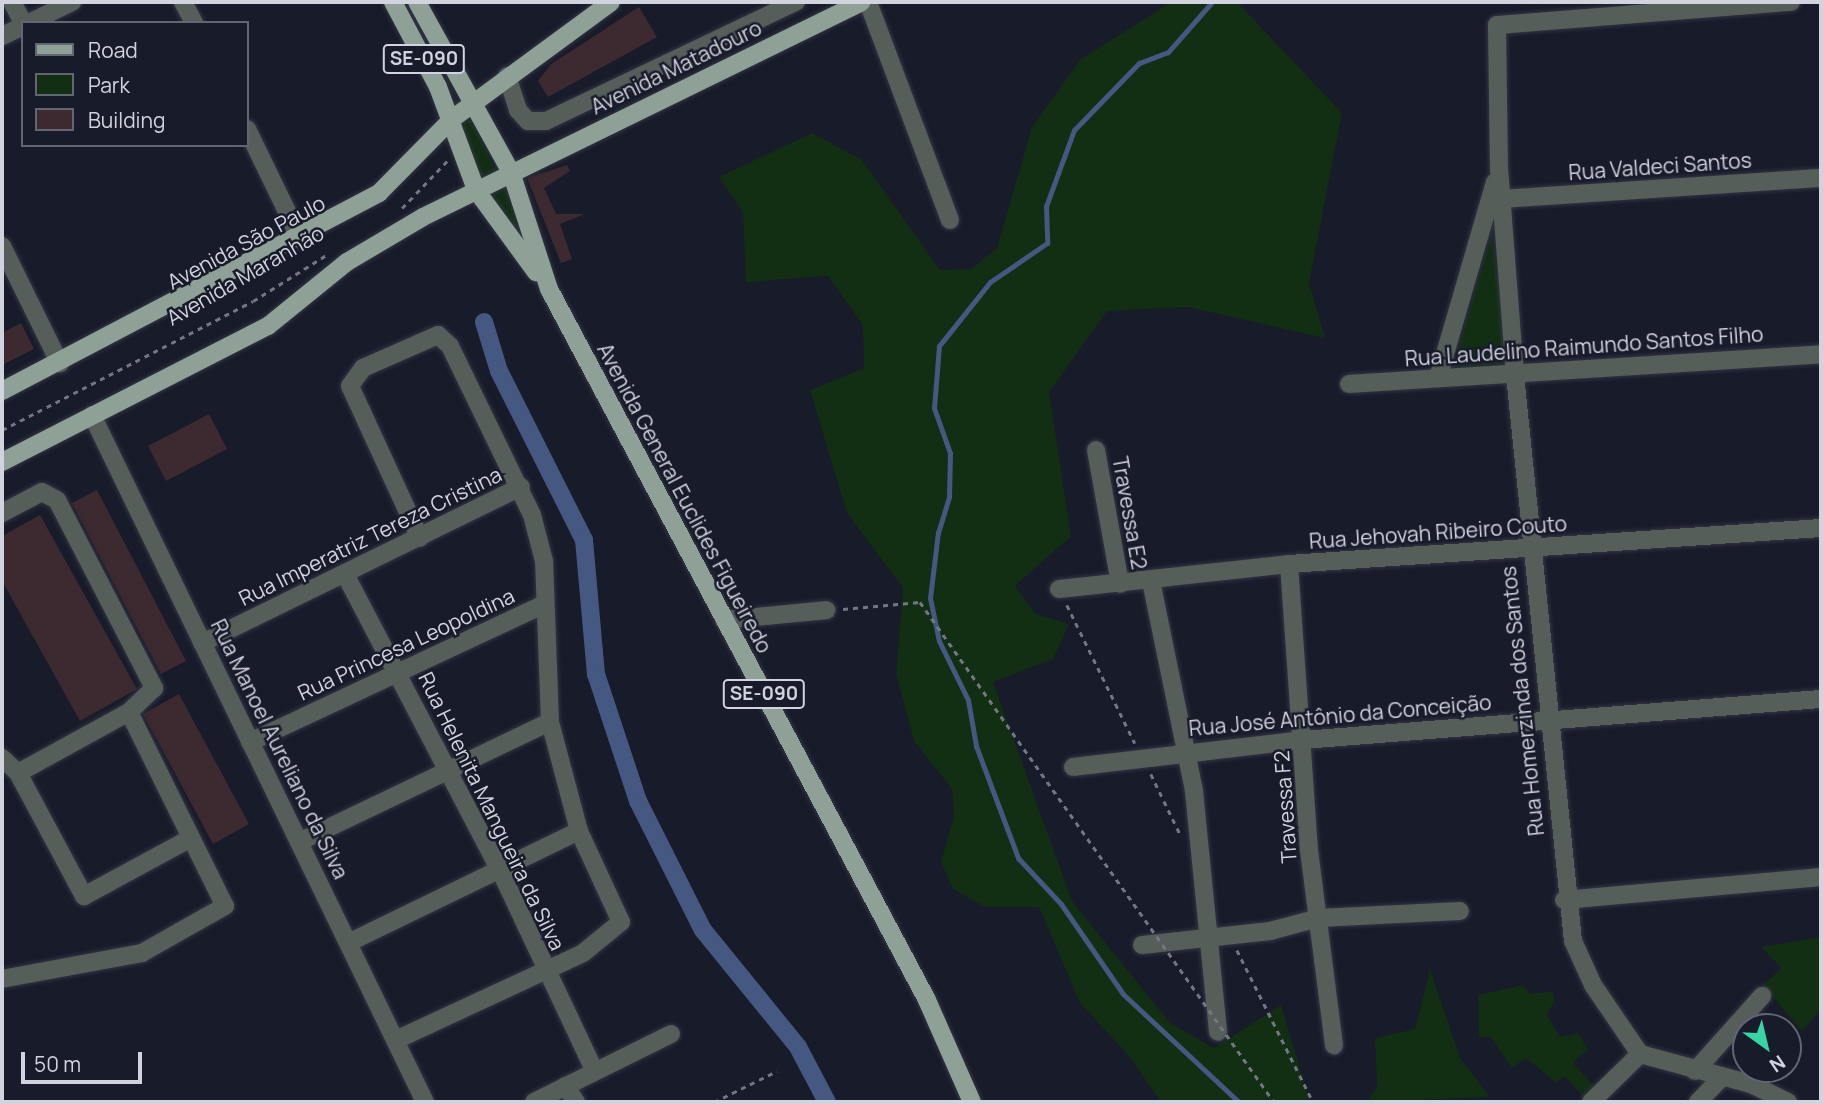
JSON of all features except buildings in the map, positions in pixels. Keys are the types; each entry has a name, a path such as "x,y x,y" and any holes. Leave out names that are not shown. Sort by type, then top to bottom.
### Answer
{"main road":[{"name":"SE-090","path":"393,2 452,119 476,190"},
{"name":"SE-090","path":"417,2 511,172"},
{"name":"Avenida São Paulo","path":"2,391 302,240 396,180 452,119 611,2"},
{"name":"Avenida Matadouro","path":"476,190 861,2"},
{"name":"Avenida General Euclides Figueiredo","path":"511,172 549,289"},
{"name":"Avenida General Euclides Figueiredo","path":"476,190 549,289 927,1000 972,1102"},
{"name":"Avenida Maranhão","path":"2,462 268,326 348,262 476,190"}],"street":[{"path":"12,2 22,21"},
{"path":"33,21 72,2"},
{"path":"183,2 193,21"},
{"path":"507,76 527,121 546,121 796,2"},
{"path":"868,2 950,220"},
{"name":"Rua Homerzinda dos Santos","path":"1640,1054 1581,963 1564,900 1530,550 1499,169 1497,25 1791,2"},
{"path":"2,37 21,25"},
{"path":"248,131 302,240"},
{"name":"Rua Homerzinda dos Santos","path":"1438,378 1499,169"},
{"name":"Rua Valdeci Santos","path":"1502,199 1821,178"},
{"path":"2,246 60,364"},
{"path":"398,1039 600,944 621,922 579,831 550,722 543,605 544,561 521,487 445,340 430,337 363,368 350,390 420,538"},
{"name":"Rua Laudelino Raimundo Santos Filho","path":"1349,384 1821,354"},
{"name":"Rua Manoel Aureliano da Silva","path":"92,415 299,842 351,942 425,1102"},
{"name":"Travessa E2","path":"1096,450 1119,584"},
{"name":"Rua Imperatriz Tereza Cristina","path":"202,643 521,487"},
{"path":"2,513 42,492 57,500 154,688 129,712 18,774"},
{"name":"Rua Jehovah Ribeiro Couto","path":"1059,589 1289,564 1530,550 1821,528"},
{"name":"Travessa F2","path":"1289,564 1319,918 1334,1045"},
{"name":"Rua Helenita Mangueira da Silva","path":"345,574 397,671 445,770 499,868 594,1070"},
{"path":"1151,581 1187,751 1218,1032"},
{"name":"Rua Princesa Leopoldina","path":"250,742 543,605"},
{"path":"724,620 827,610"},
{"name":"Rua José Antônio da Conceição","path":"1073,767 1187,751 1303,740 1821,699"},
{"path":"2,979 142,953 225,906 129,712"},
{"path":"299,842 550,722"},
{"path":"2,758 18,774 84,896 191,838"},
{"path":"351,942 579,831"},
{"path":"1564,900 1821,877"},
{"path":"1142,945 1319,918 1460,911"},
{"path":"1695,1071 1762,996"},
{"path":"534,1102 671,1034"},
{"path":"1591,1102 1640,1054 1721,1078 1788,1102"},
{"path":"1698,1102 1721,1078"},
{"path":"565,1086 576,1102"}],"path":[{"path":"393,214 461,146"},
{"name":"Avenida Maranhão","path":"2,430 253,301 334,250"},
{"path":"827,610 920,602 1274,1102"},
{"path":"714,1102 777,1071"}],"green space":[{"path":"1171,2 1237,2 1342,113 1309,283 1325,338 1188,307 1107,311 1049,392 1071,536 1015,586 1036,614 1069,624 1053,659 993,682 1072,901 1170,1023 1214,1048 1281,1005 1310,1102 1161,1102 1129,1056 1080,1003 1039,907 985,907 953,889 941,862 954,817 952,789 914,741 896,674 903,588 847,513 810,390 864,368 863,325 828,276 746,282 743,213 719,177 812,133 862,160 940,270 971,269 997,248 1032,127 1080,60"},
{"path":"471,117 497,174 481,182 460,124"},
{"path":"512,185 534,265 488,197"},
{"path":"1492,232 1508,364 1453,367"},
{"path":"1821,937 1821,1009 1802,1031 1802,1013 1787,1013 1763,985 1782,968 1761,947"},
{"path":"1430,969 1460,1058 1490,1097 1367,1102 1377,1087 1375,1038 1415,1029"},
{"path":"1523,985 1530,994 1552,991 1555,1000 1547,1015 1560,1037 1578,1033 1588,1049 1573,1063 1596,1088 1585,1099 1565,1076 1555,1082 1526,1058 1512,1068 1491,1037 1479,1037 1478,995"}],"waterway":[{"path":"1212,2 1168,52 1139,63 1074,130 1046,206 1047,243 990,282 939,346 934,408 950,453 949,497 938,532 930,598 939,641 968,700 976,746 1018,858 1061,904 1123,994 1239,1102"},
{"path":"484,322 499,371 584,540 596,674 638,801 703,930 798,1047 827,1102"}]}
